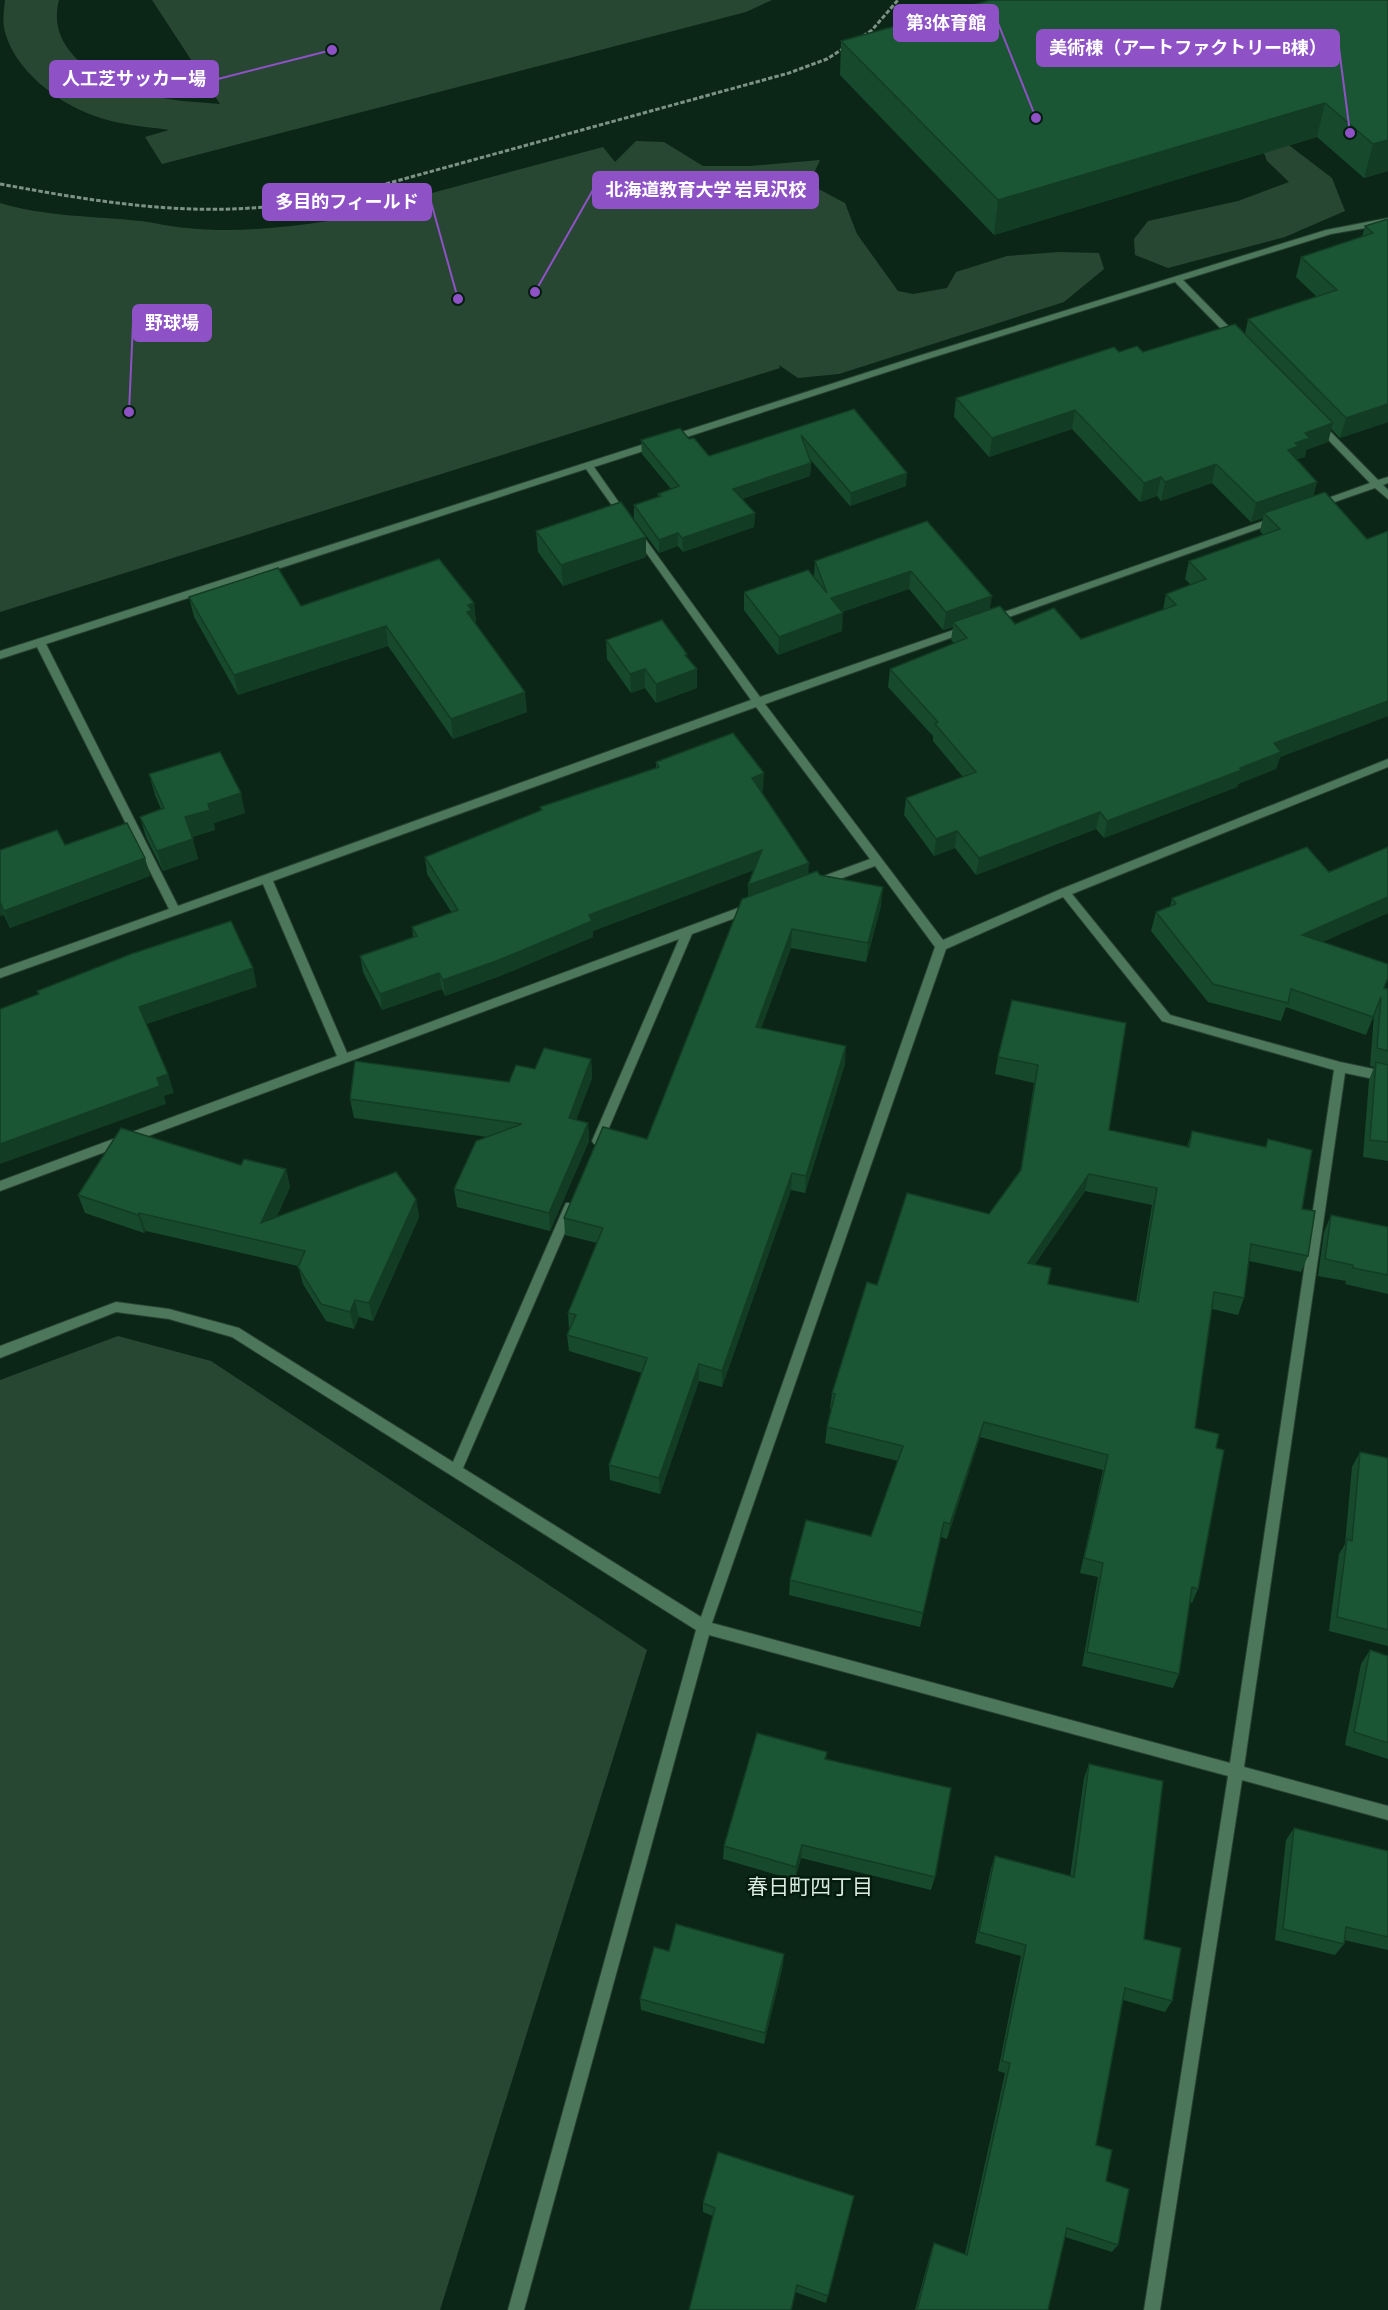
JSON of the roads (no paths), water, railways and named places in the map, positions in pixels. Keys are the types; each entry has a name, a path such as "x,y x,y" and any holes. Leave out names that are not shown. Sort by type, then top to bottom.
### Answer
{"street":[{"path":"0,655 1177,279 1329,232 1388,221"},
{"path":"1177,279 1243,347"},
{"path":"1310,416 1388,496"},
{"path":"588,466 758,702 941,946"},
{"path":"1308,508 1388,480"},
{"path":"983,623 1286,516"},
{"path":"0,974 971,627"},
{"path":"40,642 175,911"},
{"path":"516,2310 704,1627 941,946 1065,892 1388,763"},
{"path":"810,886 877,861"},
{"path":"266,878 344,1059"},
{"path":"1065,892 1166,1018 1340,1067 1388,1077"},
{"path":"0,1186 766,902"},
{"path":"594,1151 688,931"},
{"path":"1152,2310 1236,1770 1340,1067"},
{"path":"456,1470 575,1195"},
{"path":"0,1352 116,1307 169,1314 235,1332 704,1627 1388,1813"}],"place":[{"name":"人工芝サッカー場","path":"332,50"},
{"name":"第3体育館","path":"1036,118"},
{"name":"美術棟（アートファクトリーB棟）","path":"1350,133"},
{"name":"北海道教育大学 岩見沢校","path":"535,292"},
{"name":"多目的フィールド","path":"458,299"},
{"name":"野球場","path":"129,412"}],"district":[{"name":"春日町四丁目","path":"810,1887"}]}
